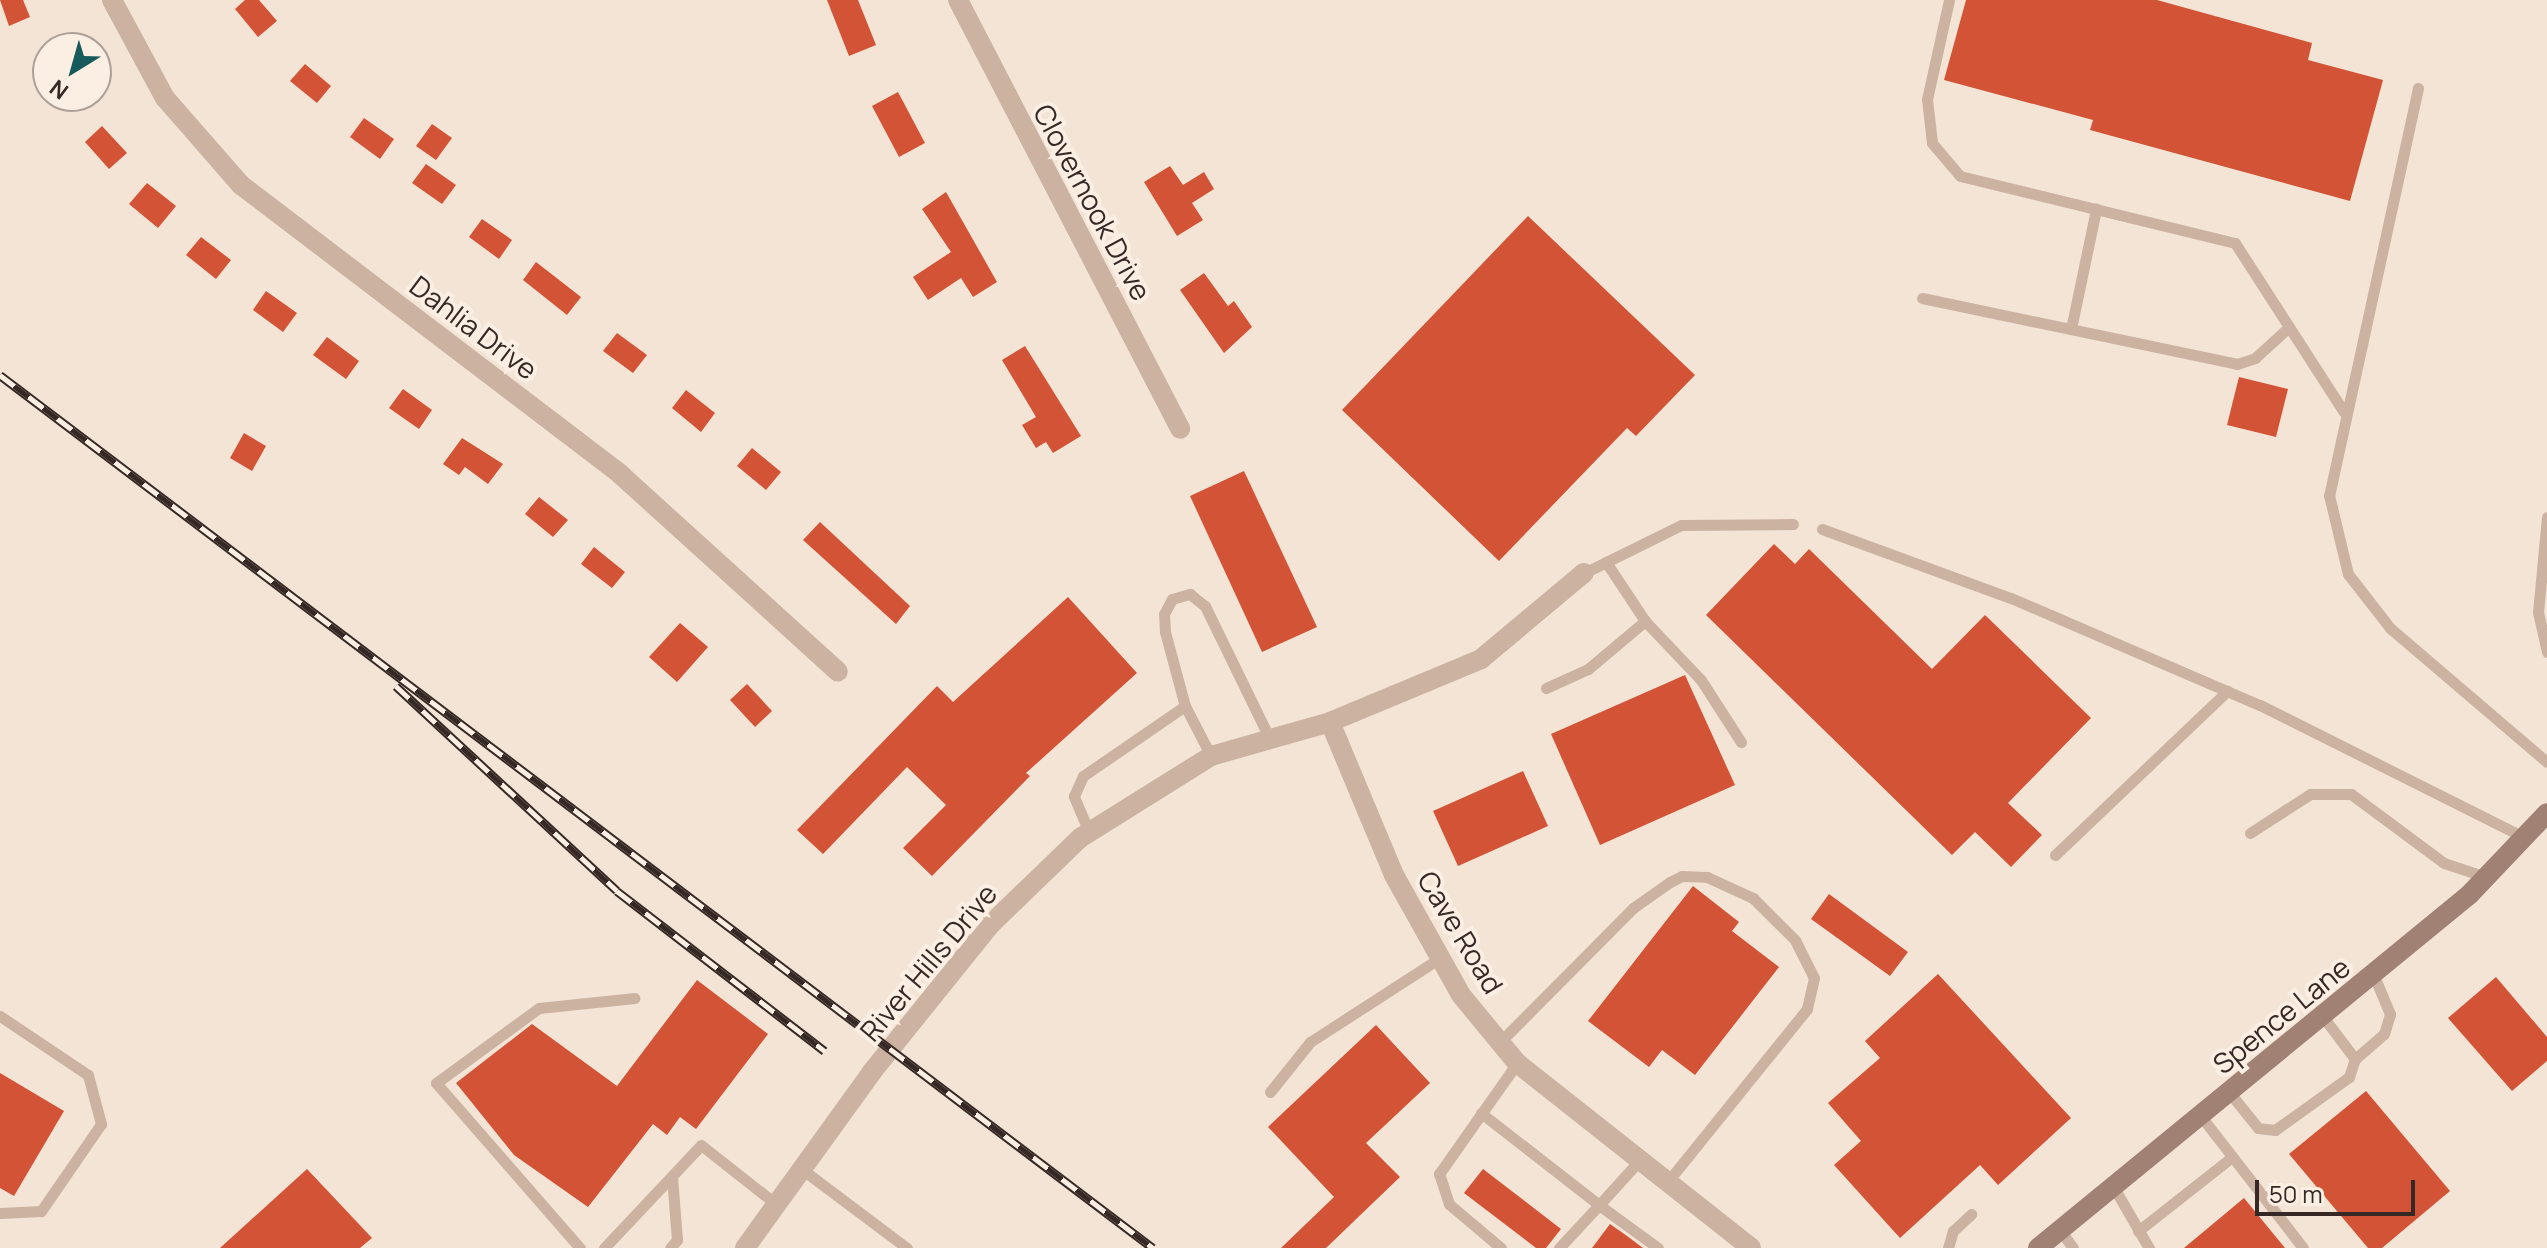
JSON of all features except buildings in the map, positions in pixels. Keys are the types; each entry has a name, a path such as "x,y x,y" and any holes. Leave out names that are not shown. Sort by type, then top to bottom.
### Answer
{"main road":[{"name":"Spence Lane","path":"2038,1248 2374,976 2486,877 2547,813"}],"street":[{"name":"Dahlia Drive","path":"112,0 165,98 241,185 620,474 838,672"},
{"name":"Clovernook Drive","path":"958,0 1180,429"},
{"name":"River Hills Drive","path":"745,1248 990,925 1089,832 1211,756 1330,722 1481,659 1584,573"},
{"name":"Cave Road","path":"1330,722 1394,875 1461,995 1517,1063 1638,1162 1751,1248"}],"lane":[{"path":"1949,0 1927,99 1932,143 1960,176 2235,243 2344,412"},
{"path":"2418,88 2344,412 2329,495 2348,574 2390,628 2547,762"},
{"path":"2071,329 2096,209"},
{"path":"1922,298 2237,364 2255,358 2289,327"},
{"path":"2547,517 2538,612 2547,652"},
{"path":"1584,573 1681,525 1793,524"},
{"path":"1822,529 2011,598 2227,691 2524,837"},
{"path":"1606,562 1645,621 1701,680 1741,742"},
{"path":"1211,756 1185,706 1164,614 1172,599 1190,594 1205,606 1270,739"},
{"path":"1546,688 1588,669 1645,621"},
{"path":"2055,855 2227,691"},
{"path":"1089,832 1074,796 1083,776 1185,706"},
{"path":"2250,833 2310,794 2351,794 2444,863 2486,877"},
{"path":"1500,1042 1633,908 1670,882 1682,876 1707,877 1753,898 1795,940 1814,978 1807,1009 1666,1184"},
{"path":"1270,1092 1310,1042 1440,958"},
{"path":"2229,1092 2258,1128 2275,1130 2349,1077 2355,1059 2384,1034 2390,1014 2374,976"},
{"path":"580,1248 436,1083 539,1008 634,998"},
{"path":"0,1016 88,1075 101,1124 41,1211 0,1213"},
{"path":"2324,1018 2355,1059"},
{"path":"1501,1248 1449,1204 1439,1174 1517,1063"},
{"path":"1481,1113 1658,1248"},
{"path":"2200,1115 2303,1248"},
{"path":"604,1248 701,1145 776,1204"},
{"path":"2138,1231 2232,1157"},
{"path":"1559,1248 1638,1162"},
{"path":"803,1170 907,1248"},
{"path":"670,1248 677,1240 672,1176"},
{"path":"2113,1186 2149,1248"},
{"path":"1948,1248 1953,1231 1971,1214"},
{"path":"2060,1230 2073,1248"}],"railway":[{"path":"0,375 1153,1248"},
{"path":"396,686 617,891 825,1051"}]}
